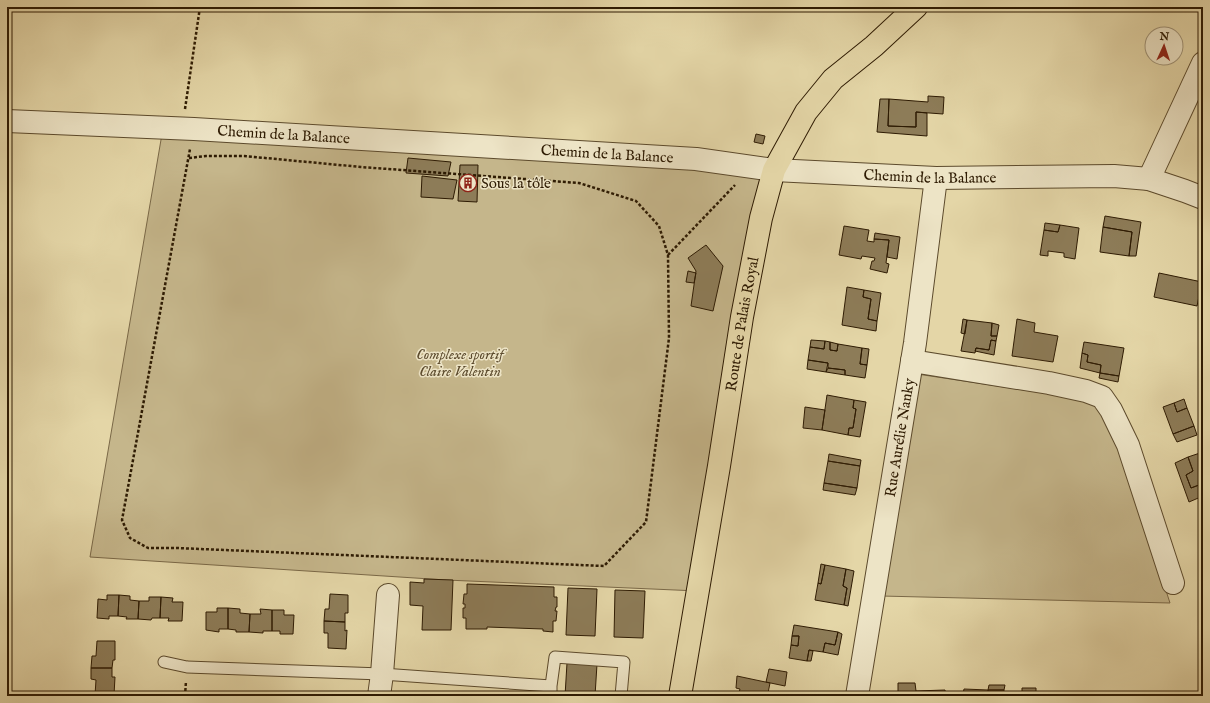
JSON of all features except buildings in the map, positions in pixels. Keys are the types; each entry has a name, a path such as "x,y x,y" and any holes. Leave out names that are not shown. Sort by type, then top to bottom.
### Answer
{"main road":[{"name":"Route de Palais Royal","path":"680,696 719,466 742,317 761,218 774,170 806,112 833,79 874,46 916,7"}],"street":[{"path":"1149,179 1203,64"},
{"name":"Chemin de la Balance","path":"7,121 188,129 696,159 774,170 936,178 1114,176 1149,179 1203,198"},
{"name":"Rue Aurélie Nanky","path":"857,696 912,361 936,178"},
{"path":"912,361 1049,383 1086,391 1102,397 1111,410 1128,445 1173,582"},
{"path":"379,696 388,595"}],"lane":[{"path":"164,662 188,667 382,674 551,691 555,657 624,662 621,696"}],"path":[{"path":"189,158 206,156 244,156 361,167 579,183 636,201 659,226 668,255 669,338 646,522 604,566 148,548 130,538 122,520 189,158 188,129 200,7"},
{"path":"668,255 751,167"}],"green space":[{"name":"Complexe sportif Claire Valentin","path":"163,128 774,170 698,591 446,580 90,557"},
{"path":"917,374 1091,400 1115,432 1170,603 881,596"}],"place":[{"name":"Sous la tôle","path":"468,183"}]}
